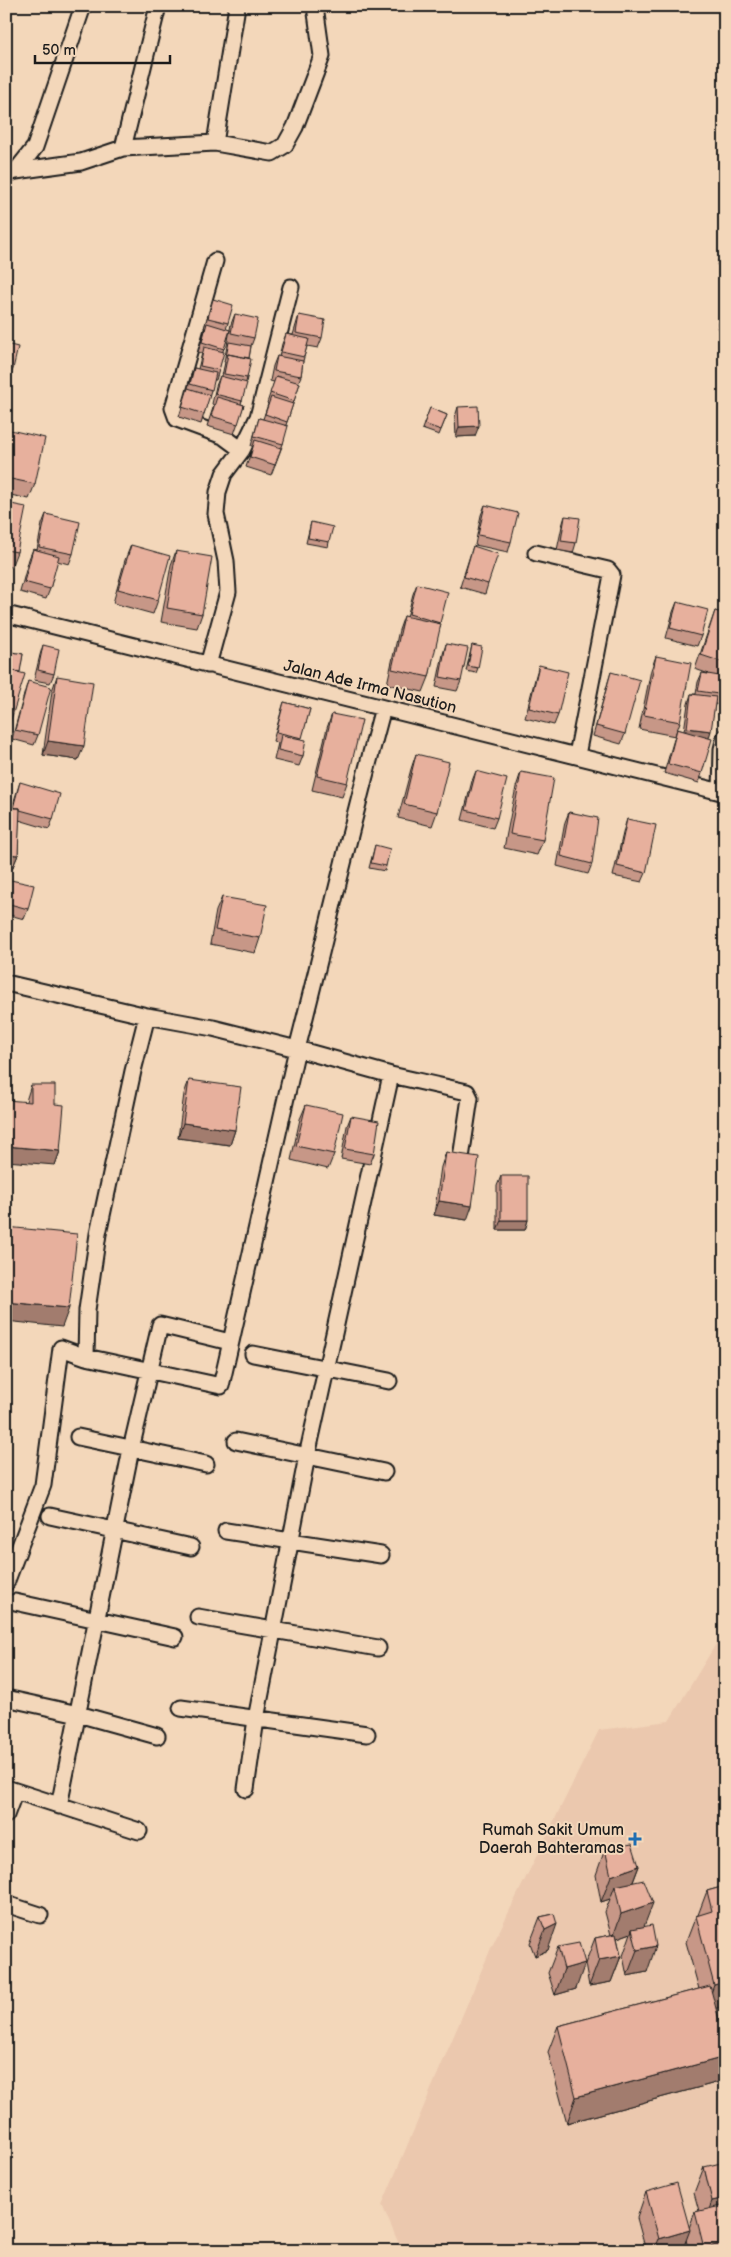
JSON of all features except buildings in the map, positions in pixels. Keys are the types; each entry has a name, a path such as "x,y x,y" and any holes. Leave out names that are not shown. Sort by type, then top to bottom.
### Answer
{"street":[{"path":"11,172 35,146 83,6"},
{"path":"123,148 158,6"},
{"path":"215,143 237,6"},
{"path":"11,172 81,162 123,148 215,143 272,153 284,145 295,127 322,56 315,6"},
{"path":"215,261 172,408 177,419 223,436 242,450"},
{"path":"208,665 228,592 226,561 216,514 218,492 224,474 242,450 258,418 291,287"},
{"path":"536,553 608,570 612,575 577,755"},
{"name":"Jalan Ade Irma Nasution","path":"6,614 723,792"},
{"path":"6,1583 43,1485 52,1430 61,1348 86,1357 221,1386 298,1050 345,865 365,776 384,708"},
{"path":"723,792 722,749 725,737"},
{"path":"6,983 147,1016 213,1028 391,1075 467,1092 470,1098 461,1158"},
{"path":"86,1357 87,1310 98,1234 133,1071 147,1016"},
{"path":"246,1789 272,1628 307,1456 391,1075"},
{"path":"59,1806 131,1449 160,1325 230,1342"},
{"path":"253,1354 389,1381"},
{"path":"78,1437 206,1464"},
{"path":"236,1441 384,1472"},
{"path":"50,1516 191,1547"},
{"path":"226,1531 381,1554"},
{"path":"15,1602 175,1637"},
{"path":"198,1617 272,1628 378,1648"},
{"path":"6,1698 78,1714 157,1736"},
{"path":"181,1708 367,1734"},
{"path":"6,1815 10,1790 139,1831"},
{"path":"6,1904 40,1915"}],"shaded area":[{"name":"Rumah Sakit Umum Daerah Bahteramas","path":"725,1629 725,2251 402,2251 382,2205 491,1948 599,1730 669,1721"}],"place":[{"name":"Rumah Sakit Umum Daerah Bahteramas","path":"635,1839"}]}
